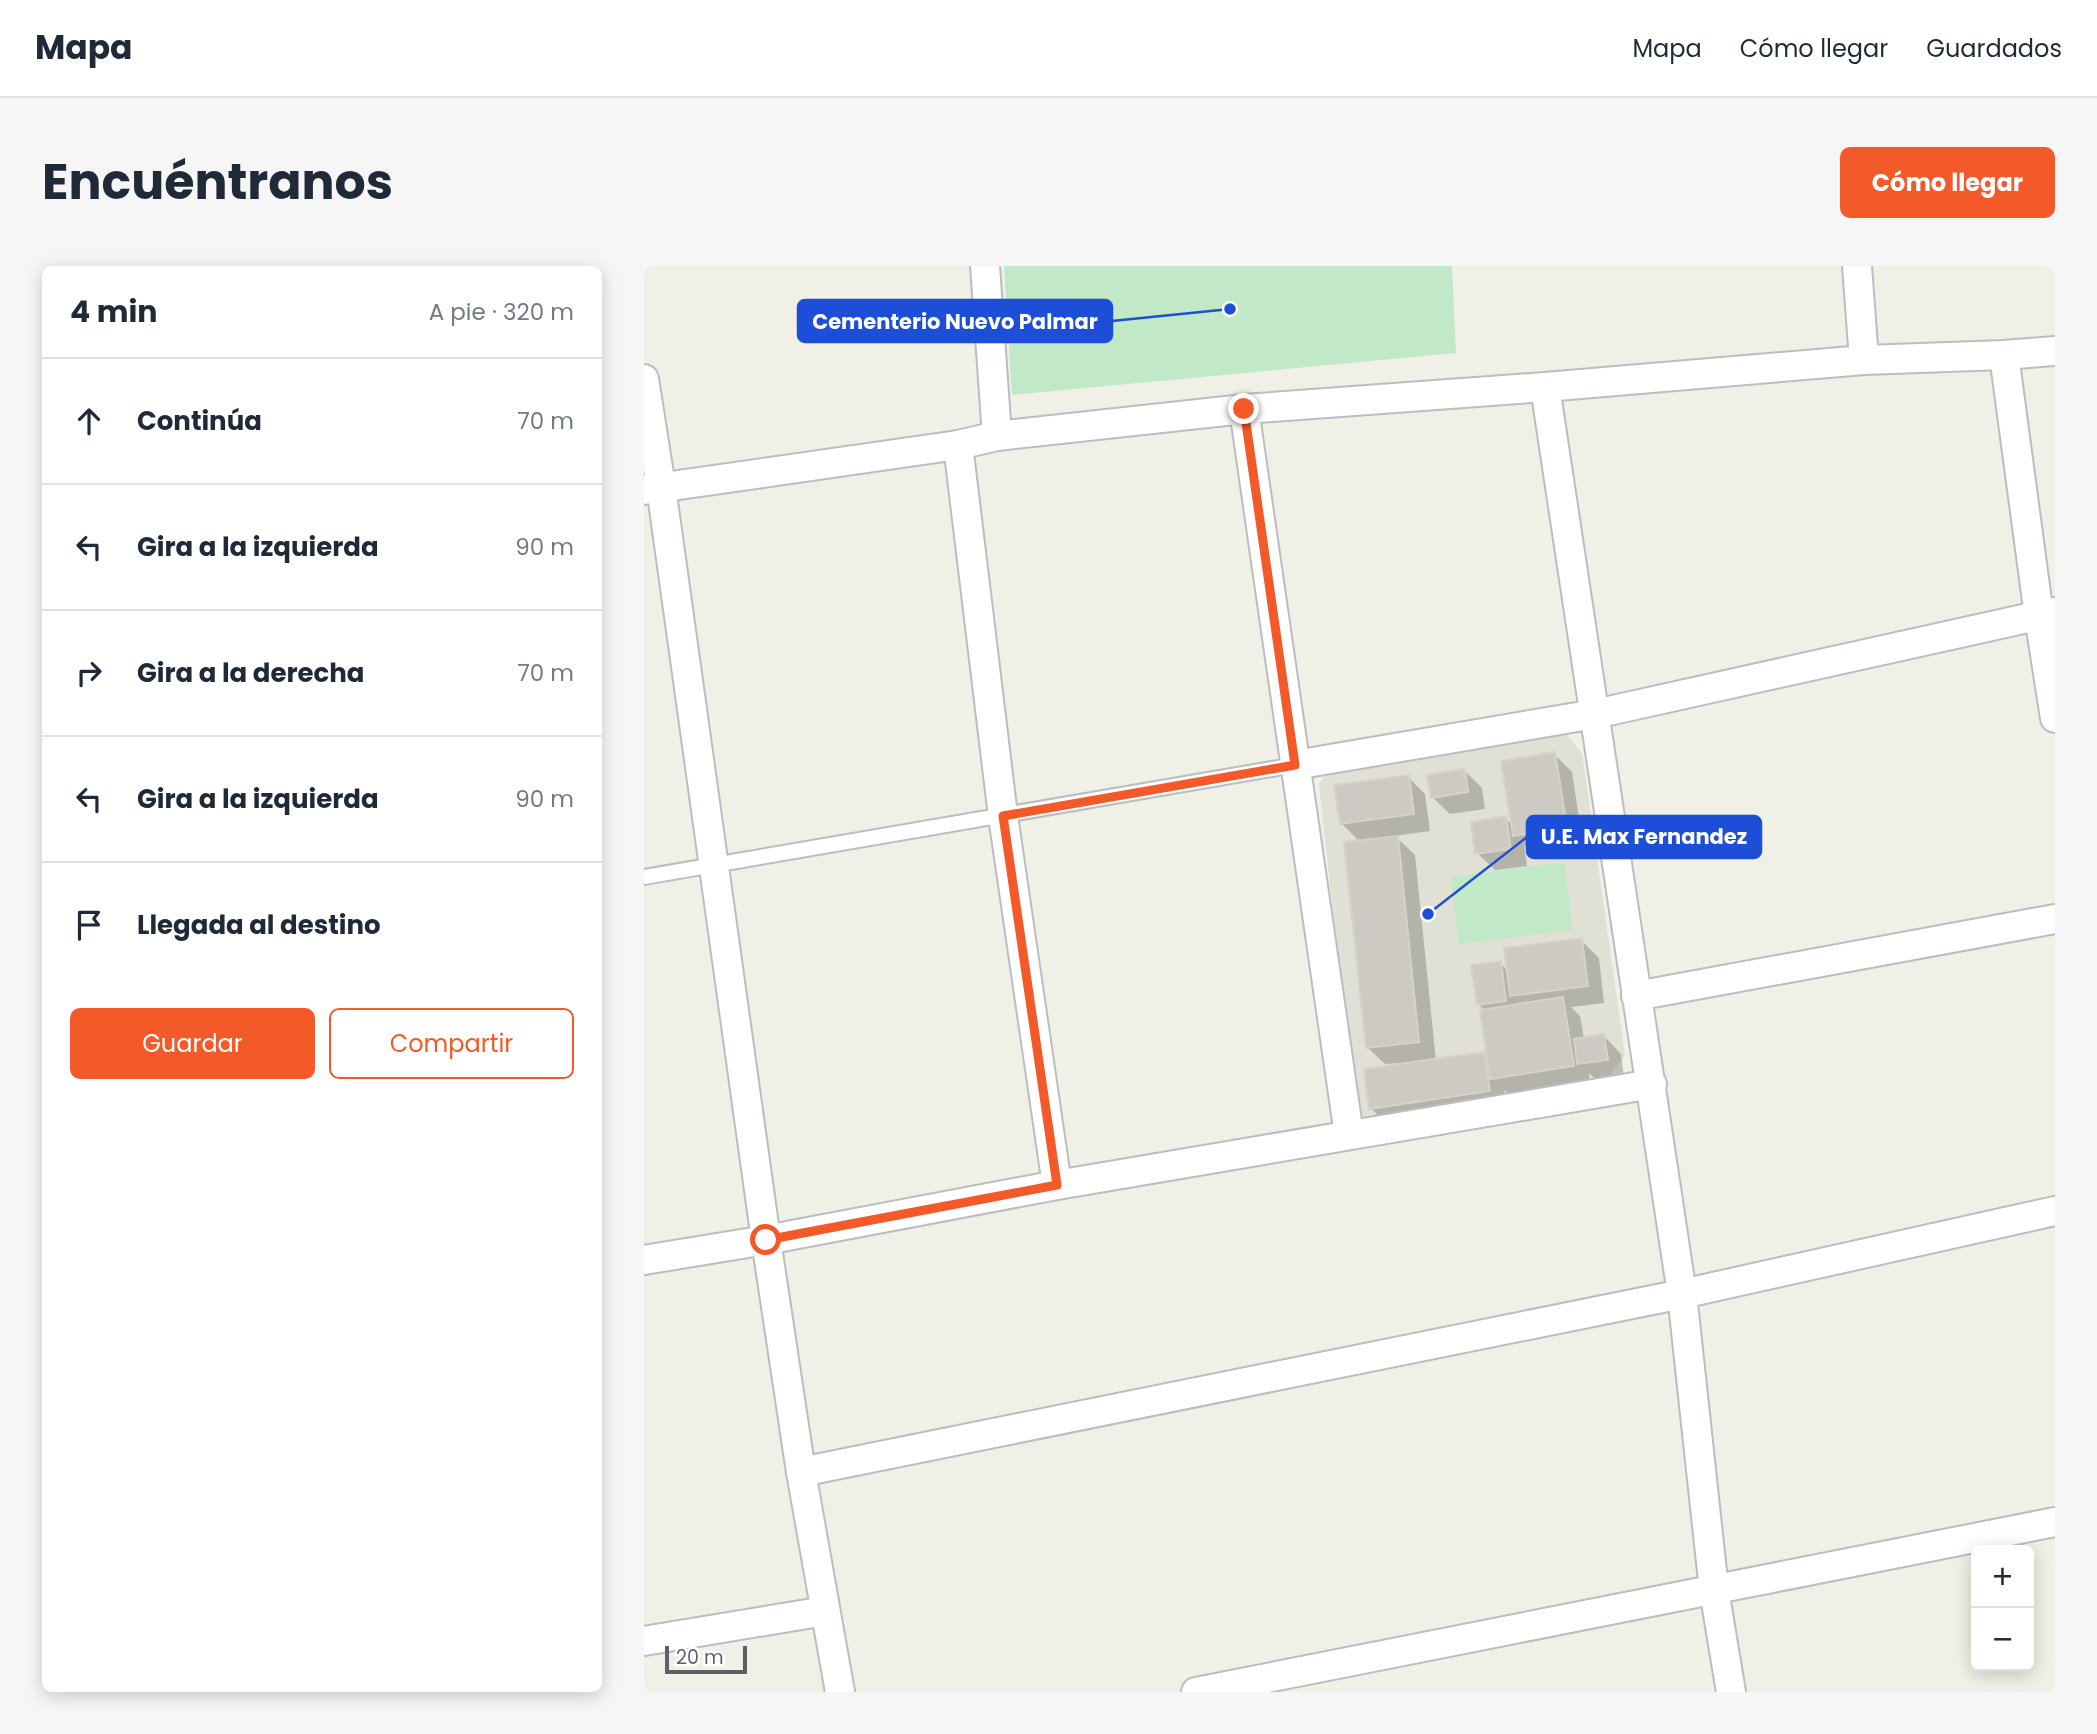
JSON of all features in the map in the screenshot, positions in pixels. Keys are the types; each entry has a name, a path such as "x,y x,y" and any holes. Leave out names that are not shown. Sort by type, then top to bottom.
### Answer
{"street":[{"path":"985,266 997,436"},
{"path":"1857,266 1864,360"},
{"path":"653,488 958,445 997,436 1244,409 1864,360 2055,351"},
{"path":"2004,355 2047,614 2055,718"},
{"path":"644,379 653,488 715,866 801,1472 840,1692"},
{"path":"1545,387 1636,996 1652,1083 1682,1294 1714,1590 1731,1692"},
{"path":"1244,409 1349,1135"},
{"path":"958,445 1003,816 1057,1185"},
{"path":"1295,765 1595,714 2047,614"},
{"path":"1636,996 2055,919"},
{"path":"644,1260 766,1240 1057,1185 1652,1083"},
{"path":"801,1472 1682,1294 2055,1211"},
{"path":"1196,1692 2055,1522"},
{"path":"644,1641 825,1611"}],"lane":[{"path":"644,877 1295,765"}],"shaded area":[{"path":"1565,733 1582,753 1625,1055 1609,1076 1366,1118 1355,1111 1319,784 1328,771"}],"green space":[{"path":"1004,266 1452,266 1456,353 1012,395"},
{"path":"1564,862 1573,930 1459,944 1451,877"}],"building":[{"path":"1555,752 1567,827 1513,836 1501,761"},
{"path":"1465,769 1468,792 1431,798 1427,775"},
{"path":"1409,775 1414,814 1340,824 1334,785"},
{"path":"1506,816 1511,849 1475,854 1471,822"},
{"path":"1398,836 1419,1042 1366,1048 1344,842"},
{"path":"1582,938 1588,986 1510,996 1504,948"},
{"path":"1501,961 1506,1001 1477,1005 1471,965"},
{"path":"1563,997 1574,1066 1490,1079 1480,1010"},
{"path":"1604,1034 1608,1060 1577,1064 1574,1039"},
{"path":"1484,1052 1490,1091 1369,1109 1364,1069"}],"place":[{"name":"Cementerio Nuevo Palmar","path":"1230,309"},
{"name":"U.E. Max Fernandez","path":"1428,914"}],"route":[{"path":"766,1240 1057,1185 1003,816 1295,765 1244,409"}]}
